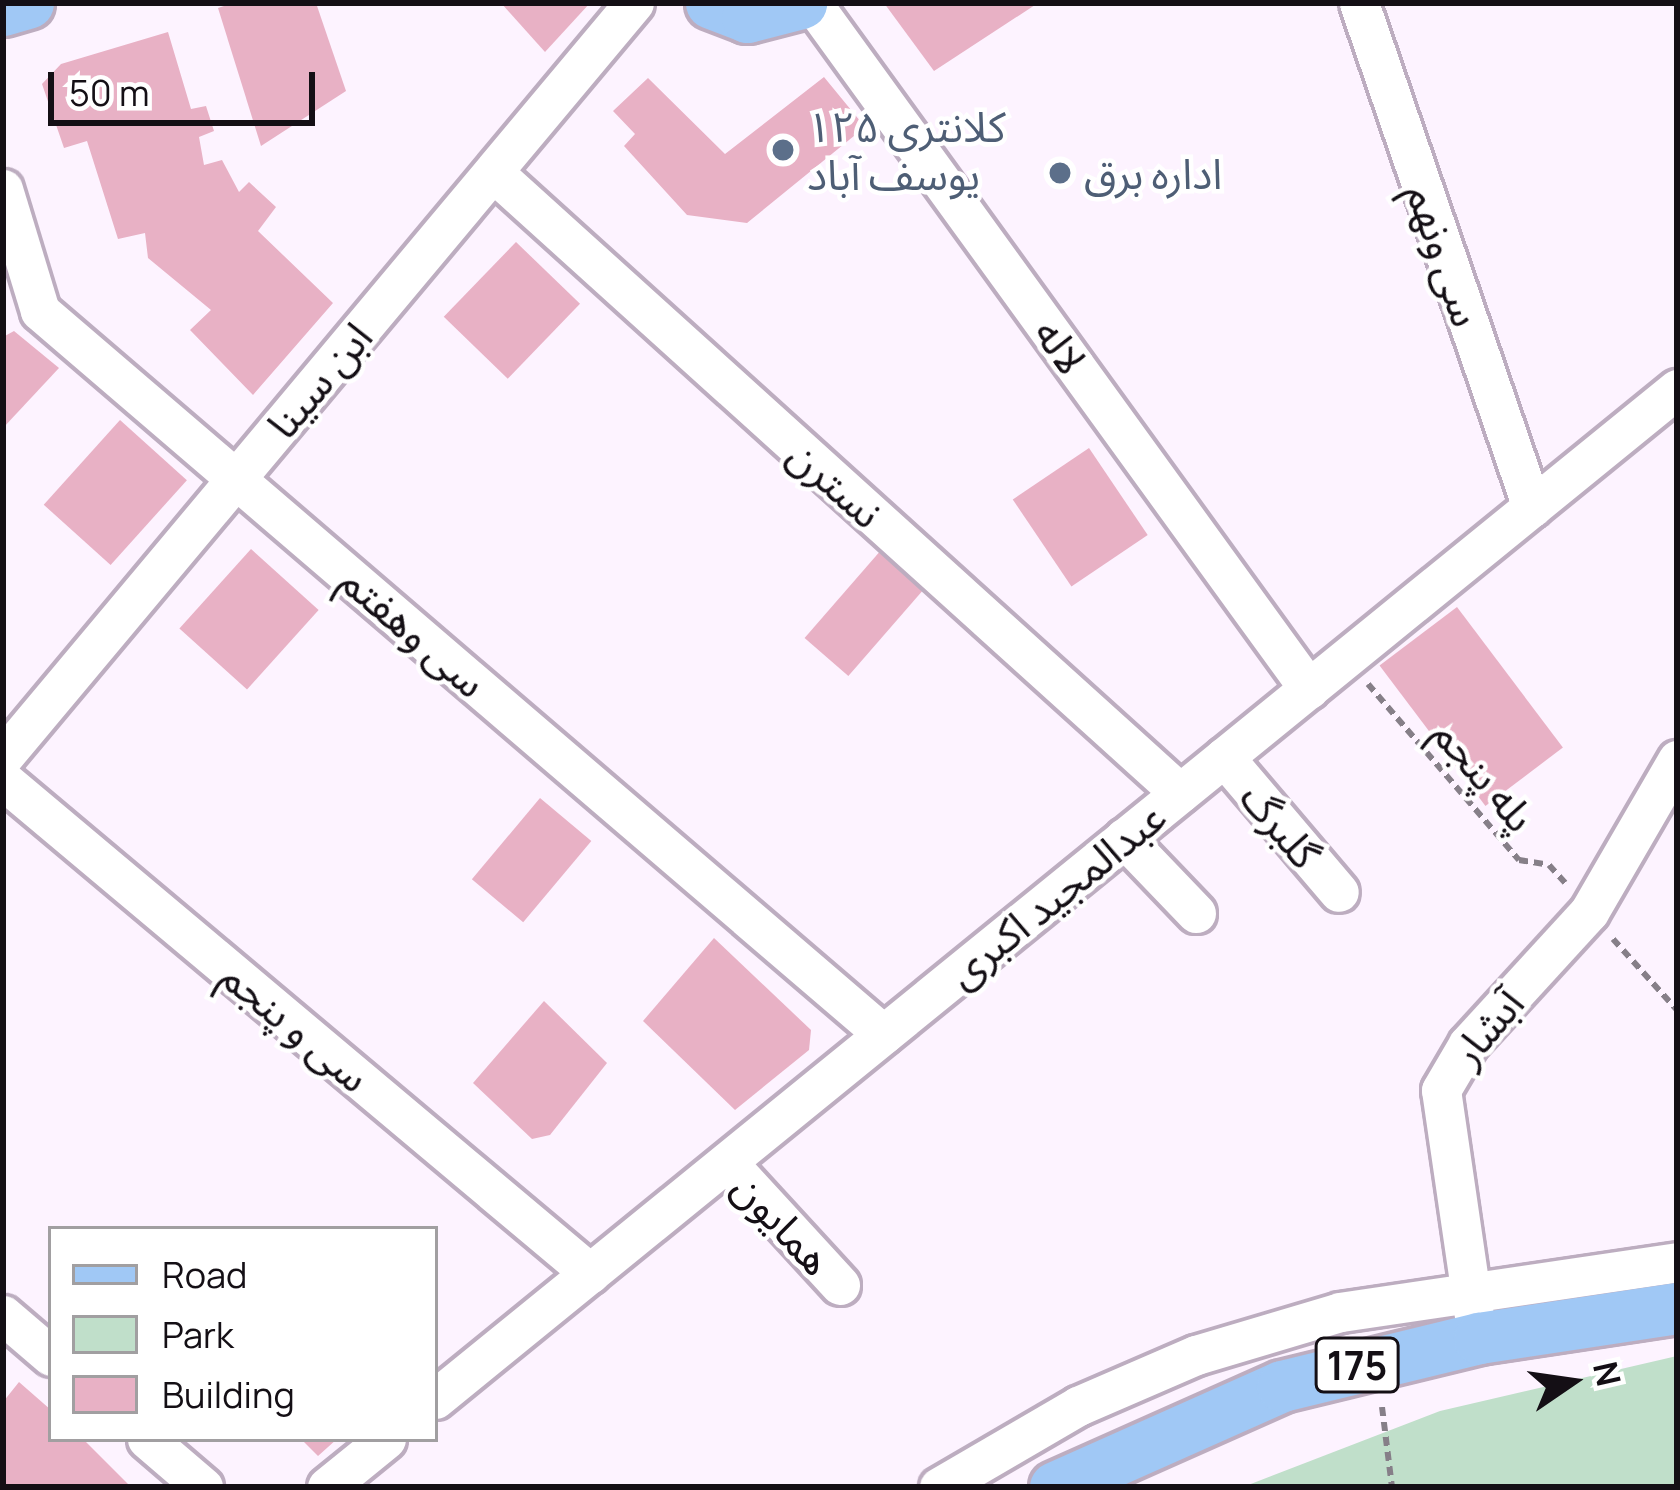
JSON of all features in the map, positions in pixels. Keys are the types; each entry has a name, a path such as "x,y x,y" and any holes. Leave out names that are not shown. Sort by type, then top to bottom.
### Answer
{"main road":[{"path":"3,10 28,3"},
{"path":"711,3 747,17 801,3"},
{"name":"175","path":"1055,1487 1282,1386 1473,1314 1677,1308"}],"street":[{"name":"ابن سینا","path":"3,757 634,3"},
{"name":"لاله","path":"812,3 1309,688"},
{"name":"سی ونهم","path":"1359,3 1532,507"},
{"name":"نسترن","path":"493,172 1180,793"},
{"name":"سی وهفتم","path":"3,189 40,310 883,1034"},
{"name":"عبدالمجید اکبری","path":"438,1397 1677,389"},
{"name":"گلبرگ","path":"1224,757 1339,892"},
{"name":"آبشار","path":"1473,1314 1441,1090 1588,912 1677,760"},
{"name":"سی و پنجم","path":"3,779 590,1273"},
{"path":"1124,838 1196,913"},
{"name":"همایون","path":"727,1162 840,1285"},
{"path":"940,1487 1078,1406 1196,1355 1473,1314 1677,1262"},
{"path":"3,1315 48,1353"},
{"path":"150,1442 203,1487"},
{"path":"327,1487 382,1442"}],"path":[{"name":"پله پنجم","path":"1346,658 1519,860 1549,865 1677,1010"},
{"path":"1384,1416 1393,1487"}],"green space":[{"path":"1677,1356 1677,1487 1243,1487 1440,1411"}],"building":[{"path":"233,3 316,3 346,91 261,146 218,8"},
{"path":"501,3 590,3 545,52"},
{"path":"884,3 1038,3 934,71"},
{"path":"168,32 191,109 206,106 214,131 199,137 204,165 222,160 239,192 249,182 276,207 258,231 333,303 253,395 190,330 211,310 148,258 145,233 118,239 87,141 64,148 42,84 61,64"},
{"name":"کلانتری ۱۲۵ یوسف آباد","path":"824,77 865,127 747,223 687,215 624,146 635,134 613,111 648,78 725,154"},
{"path":"516,242 580,304 508,379 444,317"},
{"path":"14,331 59,368 3,428 3,337"},
{"path":"120,420 187,480 111,565 44,505"},
{"path":"1089,448 1148,535 1071,586 1013,499"},
{"path":"251,549 319,610 247,689 179,629"},
{"path":"882,549 926,587 848,676 805,638"},
{"path":"1457,607 1563,748 1485,806 1380,665"},
{"path":"540,798 591,841 523,922 472,879"},
{"path":"714,938 811,1030 809,1050 735,1110 643,1021"},
{"path":"544,1001 607,1063 550,1135 532,1139 473,1083"},
{"path":"19,1382 48,1407 48,1442 86,1442 131,1487 3,1487 3,1402"},
{"path":"304,1442 334,1442 318,1456"}],"place":[{"name":"کلانتری ۱۲۵ یوسف آباد","path":"783,150"},
{"name":"اداره برق","path":"1060,173"}]}
